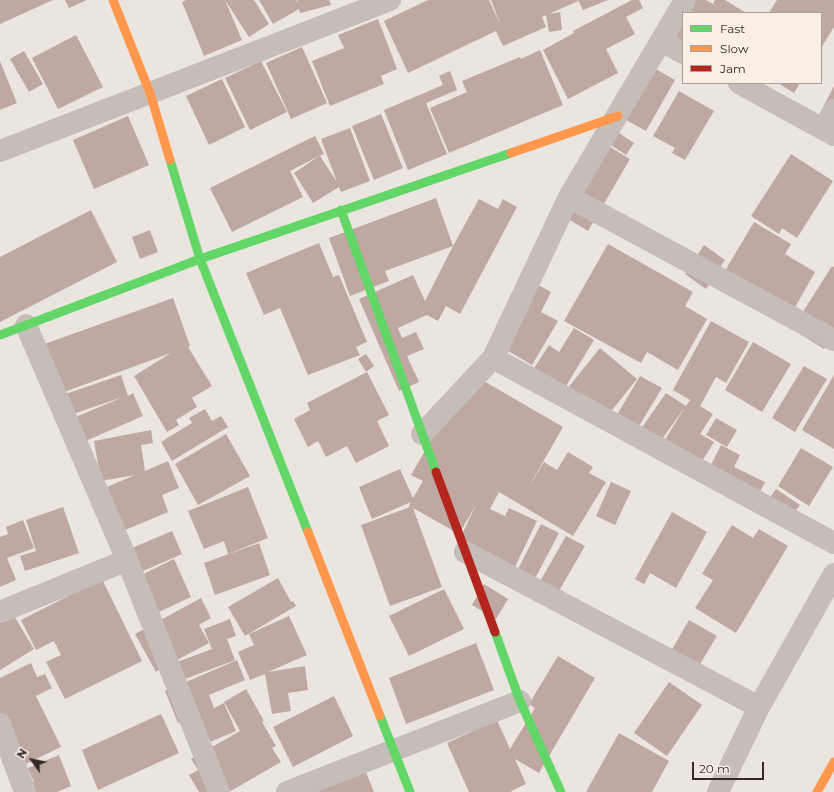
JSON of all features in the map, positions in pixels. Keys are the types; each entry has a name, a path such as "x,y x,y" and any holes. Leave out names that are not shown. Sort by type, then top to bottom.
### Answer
{"main road":[{"path":"113,0 150,93 200,259 410,792"},
{"path":"0,334 200,259 618,116"},
{"path":"341,210 520,701 561,792"},
{"path":"817,792 834,762"}],"street":[{"path":"0,151 390,0"},
{"path":"422,434 493,358 569,197 686,0"},
{"path":"662,41 682,52"},
{"path":"741,84 829,132 834,110"},
{"path":"569,197 834,340"},
{"path":"26,325 127,560 219,792"},
{"path":"493,358 834,543"},
{"path":"465,552 759,707"},
{"path":"0,612 127,560"},
{"path":"718,792 759,707 834,574"},
{"path":"287,792 394,752 520,701"},
{"path":"0,724 25,792"}],"building":[{"path":"0,0 53,0 0,24"},
{"path":"65,0 87,0 69,8"},
{"path":"186,0 225,0 242,40 204,56 182,2"},
{"path":"225,0 254,0 269,24 249,37"},
{"path":"259,0 296,0 298,4 297,0 329,0 331,5 300,13 299,9 273,24"},
{"path":"428,0 489,0 501,26 491,0 578,1 549,14 560,12 562,30 549,32 546,15 542,17 546,27 503,46 496,31 408,73 384,21"},
{"path":"578,0 608,0 583,10"},
{"path":"632,0 639,0 643,8 626,17 635,34 606,49 618,73 568,99 543,50 574,33 573,31"},
{"path":"680,0 706,0 713,4 715,0 725,0 744,12 682,12 682,53 657,38"},
{"path":"777,0 834,0 834,27 822,46 822,12 770,12"},
{"path":"378,19 397,69 381,76 384,84 330,106 312,61 344,48 338,35"},
{"path":"76,35 103,87 58,109 32,58"},
{"path":"302,47 327,103 291,119 266,63"},
{"path":"540,50 563,105 449,153 430,108 467,92 462,81 520,57 521,59"},
{"path":"24,51 43,84 29,92 10,59"},
{"path":"0,61 17,103 0,110"},
{"path":"261,61 287,112 250,130 225,78"},
{"path":"649,65 675,80 646,131 619,116"},
{"path":"450,71 457,90 426,103 447,154 408,170 384,110 443,85 439,76"},
{"path":"222,79 245,127 209,145 186,96"},
{"path":"780,84 799,84 794,93"},
{"path":"834,86 834,128 817,119"},
{"path":"679,91 714,111 685,160 672,153 675,148 653,136"},
{"path":"381,114 403,168 374,180 352,126"},
{"path":"128,116 149,165 94,189 73,140"},
{"path":"610,127 634,143 626,155 602,139"},
{"path":"350,128 370,181 341,192 339,187 313,203 294,173 319,156 290,171 303,197 232,232 210,188 315,136 324,154 320,156 337,182 321,139"},
{"path":"595,138 630,159 588,231 553,210"},
{"path":"791,154 833,181 797,238 782,228 779,234 751,216"},
{"path":"436,198 453,246 385,271 389,281 350,296 329,238"},
{"path":"479,199 498,209 503,199 517,207 460,314 446,306 438,321 427,315 398,328 402,338 416,332 424,349 407,356 419,382 399,391 359,299 413,275 425,301"},
{"path":"91,210 117,262 0,322 0,257"},
{"path":"754,222 791,244 785,254 815,272 794,309 722,276"},
{"path":"150,230 158,252 140,259 132,237"},
{"path":"319,243 333,277 339,275 367,342 356,347 360,355 308,375 280,308 264,315 246,273"},
{"path":"608,244 693,292 685,306 707,319 678,370 647,352 641,363 564,321"},
{"path":"704,245 725,260 706,289 685,274"},
{"path":"832,266 834,267 834,333 824,349 792,329"},
{"path":"531,281 551,292 541,312 558,321 532,365 503,348"},
{"path":"173,298 190,346 188,347 212,386 192,398 197,407 176,420 179,425 167,432 134,376 171,353 56,395 39,346"},
{"path":"711,321 749,342 726,383 716,377 700,406 713,414 700,434 714,442 701,463 657,453 685,407 655,449 636,436 666,393 686,406 690,400 673,390"},
{"path":"574,328 594,340 560,396 529,376 549,345 559,352"},
{"path":"753,342 791,364 762,412 725,390"},
{"path":"600,348 637,379 601,424 563,394"},
{"path":"366,354 374,366 366,372 358,359"},
{"path":"804,366 827,379 795,432 772,418"},
{"path":"367,372 389,415 377,421 389,446 356,463 347,446 326,457 318,441 308,447 294,419 310,410 307,403"},
{"path":"470,373 563,427 528,488 544,462 557,470 568,452 593,467 589,473 606,482 573,536 499,492 490,509 505,516 509,508 537,521 512,573 456,547 476,505 459,534 413,508 442,587 390,606 361,525 410,507 411,502 372,519 359,487 400,469 413,498 423,481 411,475"},
{"path":"121,375 128,396 133,393 143,416 74,446 64,422 123,397 61,418 54,398"},
{"path":"834,375 834,449 802,430"},
{"path":"640,376 662,388 632,438 611,425"},
{"path":"205,409 212,421 221,416 228,427 172,461 161,442 192,423 189,418"},
{"path":"716,418 737,430 727,447 706,435"},
{"path":"151,430 153,443 141,445 145,471 168,461 179,488 162,495 168,512 106,538 88,495 135,475 101,481 94,441"},
{"path":"226,434 250,476 198,505 175,464"},
{"path":"721,445 740,455 734,467 765,482 752,508 702,483"},
{"path":"801,448 833,467 809,506 778,486"},
{"path":"611,482 631,491 615,525 596,516"},
{"path":"248,487 268,538 228,554 224,541 204,549 188,511"},
{"path":"776,489 800,505 786,525 762,509"},
{"path":"63,507 79,553 25,571 20,556 36,551 26,520"},
{"path":"672,512 707,532 676,588 650,573 644,584 635,579"},
{"path":"23,520 34,548 7,558 16,580 0,587 0,537 8,534 6,527"},
{"path":"541,524 559,533 530,588 513,579"},
{"path":"732,525 753,538 759,529 788,546 736,633 695,608 713,580 702,574"},
{"path":"172,531 182,554 125,579 132,548"},
{"path":"566,536 585,546 556,596 538,585"},
{"path":"259,543 270,575 215,595 204,563"},
{"path":"174,559 191,597 142,620 125,583"},
{"path":"278,578 291,602 293,601 296,606 245,636 228,607"},
{"path":"102,579 142,661 65,699 46,662 61,655 54,641 36,650 21,620"},
{"path":"484,584 508,599 496,619 472,605"},
{"path":"444,589 464,629 409,656 389,616"},
{"path":"201,598 211,618 199,625 209,643 164,667 212,649 204,629 230,619 236,636 227,639 235,660 167,686 160,669 156,672 135,634"},
{"path":"11,611 34,649 0,670 0,618"},
{"path":"289,616 307,655 268,672 305,666 308,690 288,693 291,711 272,714 265,674 250,680 238,652 254,645 249,634"},
{"path":"689,620 717,636 694,674 667,658"},
{"path":"476,643 494,690 406,724 389,678"},
{"path":"558,656 595,678 539,773 515,759 526,784 511,791 512,792 469,792 447,743 497,720 510,749 535,708 529,704"},
{"path":"237,660 245,680 209,695 214,708 224,703 236,731 196,748 184,720 178,723 165,691"},
{"path":"31,663 37,677 45,674 52,688 36,696 61,747 13,770 0,743 0,678"},
{"path":"669,682 702,705 667,756 634,733"},
{"path":"246,689 264,721 262,722 276,746 272,748 281,762 229,792 199,792 189,775 198,770 191,759 240,731 224,702"},
{"path":"334,696 353,736 293,767 273,727"},
{"path":"161,714 179,753 98,790 82,750"},
{"path":"619,733 669,761 652,792 586,792"},
{"path":"59,755 71,786 57,792 30,792 27,785 34,782 28,768"},
{"path":"365,770 374,792 311,792"}],"traffic: fast":[{"path":"0,335 200,259 511,153"},
{"path":"170,160 200,259 308,532"},
{"path":"341,210 436,472"},
{"path":"495,632 520,701 561,792"},
{"path":"380,716 410,792"}],"traffic: slow":[{"path":"113,0 150,93 170,160"},
{"path":"511,153 618,116"},
{"path":"308,532 380,716"},
{"path":"817,792 834,762"}],"traffic: jam":[{"path":"436,472 495,632"}]}
